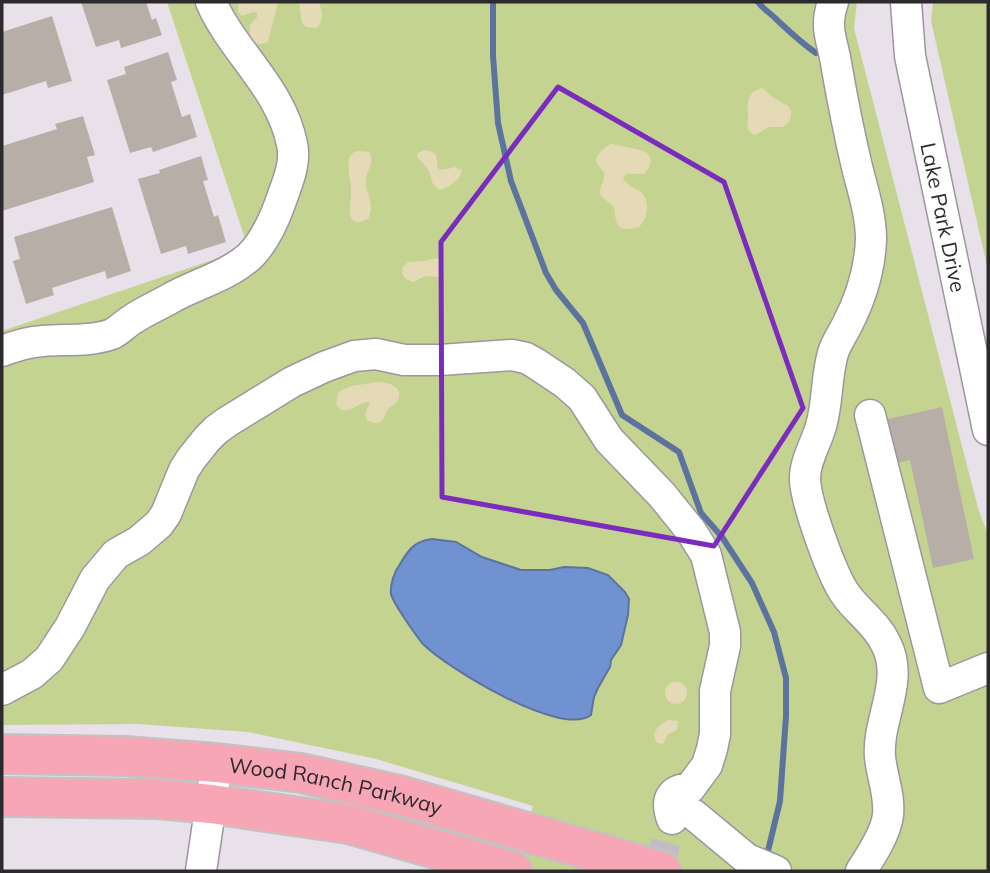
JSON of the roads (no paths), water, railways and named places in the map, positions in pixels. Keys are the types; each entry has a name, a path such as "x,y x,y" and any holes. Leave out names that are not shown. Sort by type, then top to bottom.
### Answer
{"main road":[{"name":"Wood Ranch Parkway","path":"2,754 125,756 301,773 386,791 661,871"},
{"name":"Wood Ranch Parkway","path":"2,797 158,799 349,824 512,871"}],"street":[{"path":"2,351 27,343 78,340 112,334 134,318 176,295 232,269 250,256 261,242 286,187 293,163 293,145 278,105 258,72 223,25 211,2"},
{"path":"833,2 828,19 829,34 865,195 870,225 870,255 864,286 833,354 826,407 805,472 805,483 837,579 846,596 868,618 886,643 894,670 883,719 880,748 888,795 888,816 885,828 861,871"},
{"name":"Lake Park Drive","path":"906,2 910,56 988,430"},
{"path":"2,690 32,674 49,659 70,627 95,579 116,554 139,541 159,524 191,459 206,439 227,422 292,382 354,356 376,354 404,359 440,360 512,355 526,358 565,383 582,398 609,440 662,495 706,555 725,632 725,646 715,691 715,734 712,749 707,765 681,813 747,859 776,871"},
{"path":"870,415 939,688 988,668"},
{"path":"201,871 217,763"}],"water":[{"path":"432,539 456,542 482,557 521,570 588,568 608,575 625,592 629,599 628,615 621,645 594,697 591,715 576,720 531,709 479,683 423,644 396,605 391,587 396,571 410,550 421,542"}],"waterway":[{"path":"493,2 493,56 498,123 511,181 546,273 583,323 622,415 679,452 701,513 722,537 752,583 774,632 786,678 786,716 780,801 767,855"},
{"path":"758,2 816,53"}],"tunnel":[{"path":"658,871 669,830"}]}
